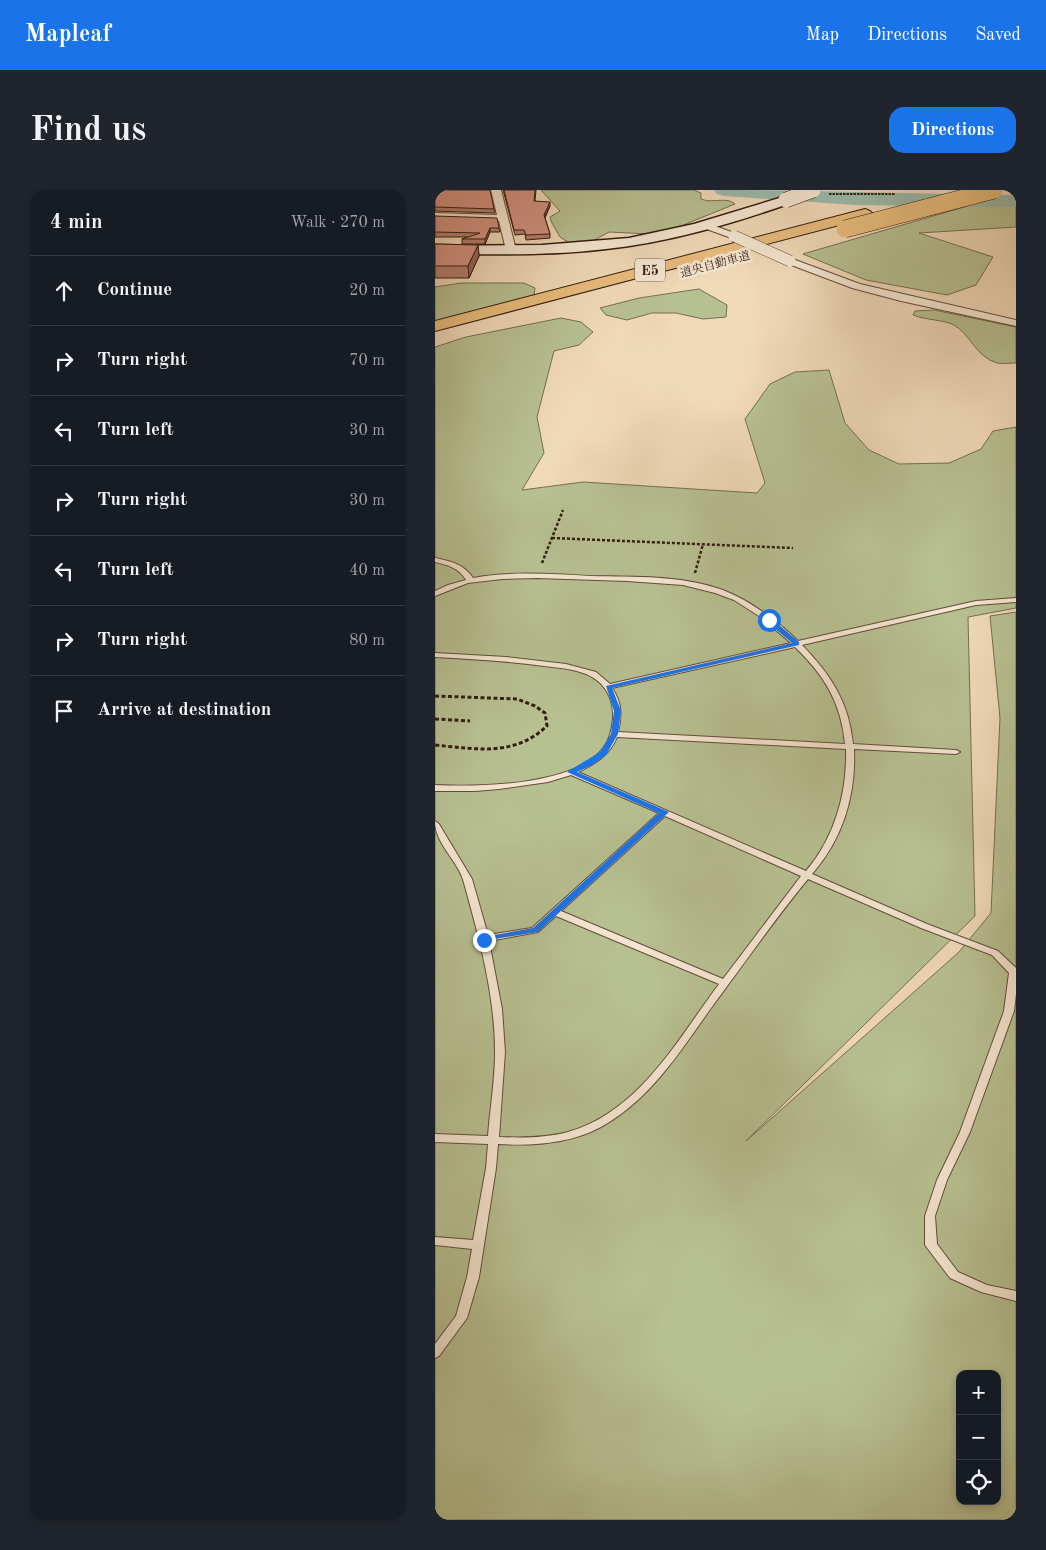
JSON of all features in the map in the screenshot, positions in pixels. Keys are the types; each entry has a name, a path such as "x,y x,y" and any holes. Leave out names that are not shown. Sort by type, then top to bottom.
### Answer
{"highway":[{"name":"道央自動車道","path":"435,326 957,190"},
{"name":"道央自動車道","path":"435,338 995,190"}],"street":[{"path":"496,190 511,250"},
{"path":"435,250 511,250 605,245 635,241 747,214 813,190"},
{"path":"435,216 503,218"},
{"path":"704,225 856,286 901,298 1016,323"}],"lane":[{"path":"435,560 453,564 464,571 470,580"},
{"path":"435,594 449,586 470,580 537,577 635,580 692,585 718,591 747,604 797,644 811,658 839,700 850,746 847,797 835,833 818,862 649,1086 597,1125 570,1135 533,1141 493,1141 464,1137 435,1138"},
{"path":"608,687 975,603 1016,600"},
{"path":"435,656 521,660 576,668 593,674 608,687 618,711 615,734 603,753 590,763 571,772 536,782 493,788 435,788"},
{"path":"615,734 955,752"},
{"path":"571,772 924,926 995,953 1014,972 1009,1011 965,1132 941,1180 930,1216 931,1245 954,1275 985,1289 1016,1296"},
{"path":"484,940 535,930 665,812"},
{"path":"435,824 468,879 484,940 497,1009 500,1052 493,1141 473,1277 461,1318 435,1353"},
{"path":"555,912 725,983"},
{"path":"435,1241 478,1245"}],"path":[{"path":"537,577 563,510"},
{"path":"552,538 793,548"},
{"path":"692,585 703,544"},
{"path":"435,696 517,699 535,706 545,713 547,726 540,735 525,743 505,747 472,748 435,745"},
{"path":"435,719 470,721"}],"green space":[{"path":"541,190 694,190 701,193 701,199 710,201 724,200 735,204 676,228 650,234 609,232 591,242 571,244 560,237 550,217 560,211"},
{"path":"975,202 1016,202 1016,227 919,233 993,257 976,285 947,295 866,280 803,254 964,207"},
{"path":"461,283 524,283 535,288 534,295 435,321 435,287"},
{"path":"699,289 727,305 726,317 703,319 676,313 652,313 627,320 606,315 600,308 639,298"},
{"path":"934,310 1016,327 1016,363 997,363 990,360 954,325 913,315 915,311"},
{"path":"561,318 581,322 593,332 579,345 554,351 537,417 544,453 522,490 583,482 757,493 765,483 745,419 770,384 795,372 829,370 845,423 869,450 899,464 949,463 981,449 993,431 1016,427 1016,608 968,617 975,916 746,1141 959,952 991,913 1000,718 990,616 1016,612 1016,1520 435,1520 435,347 466,337"}],"building":[{"path":"435,190 490,190 494,209 435,207"},
{"path":"504,190 535,190 534,201 550,202 544,215 550,234 526,235 524,230 514,230"},
{"path":"435,216 497,218 499,228 490,228 485,239 462,239 480,233 435,232"},
{"path":"435,244 478,245 468,266 435,266"}],"waterway":[{"path":"724,190 855,199 1016,201"}],"route":[{"path":"484,940 535,930 665,812 571,772 590,763 603,753 615,734 618,711 608,687 797,644 769,620"}]}
